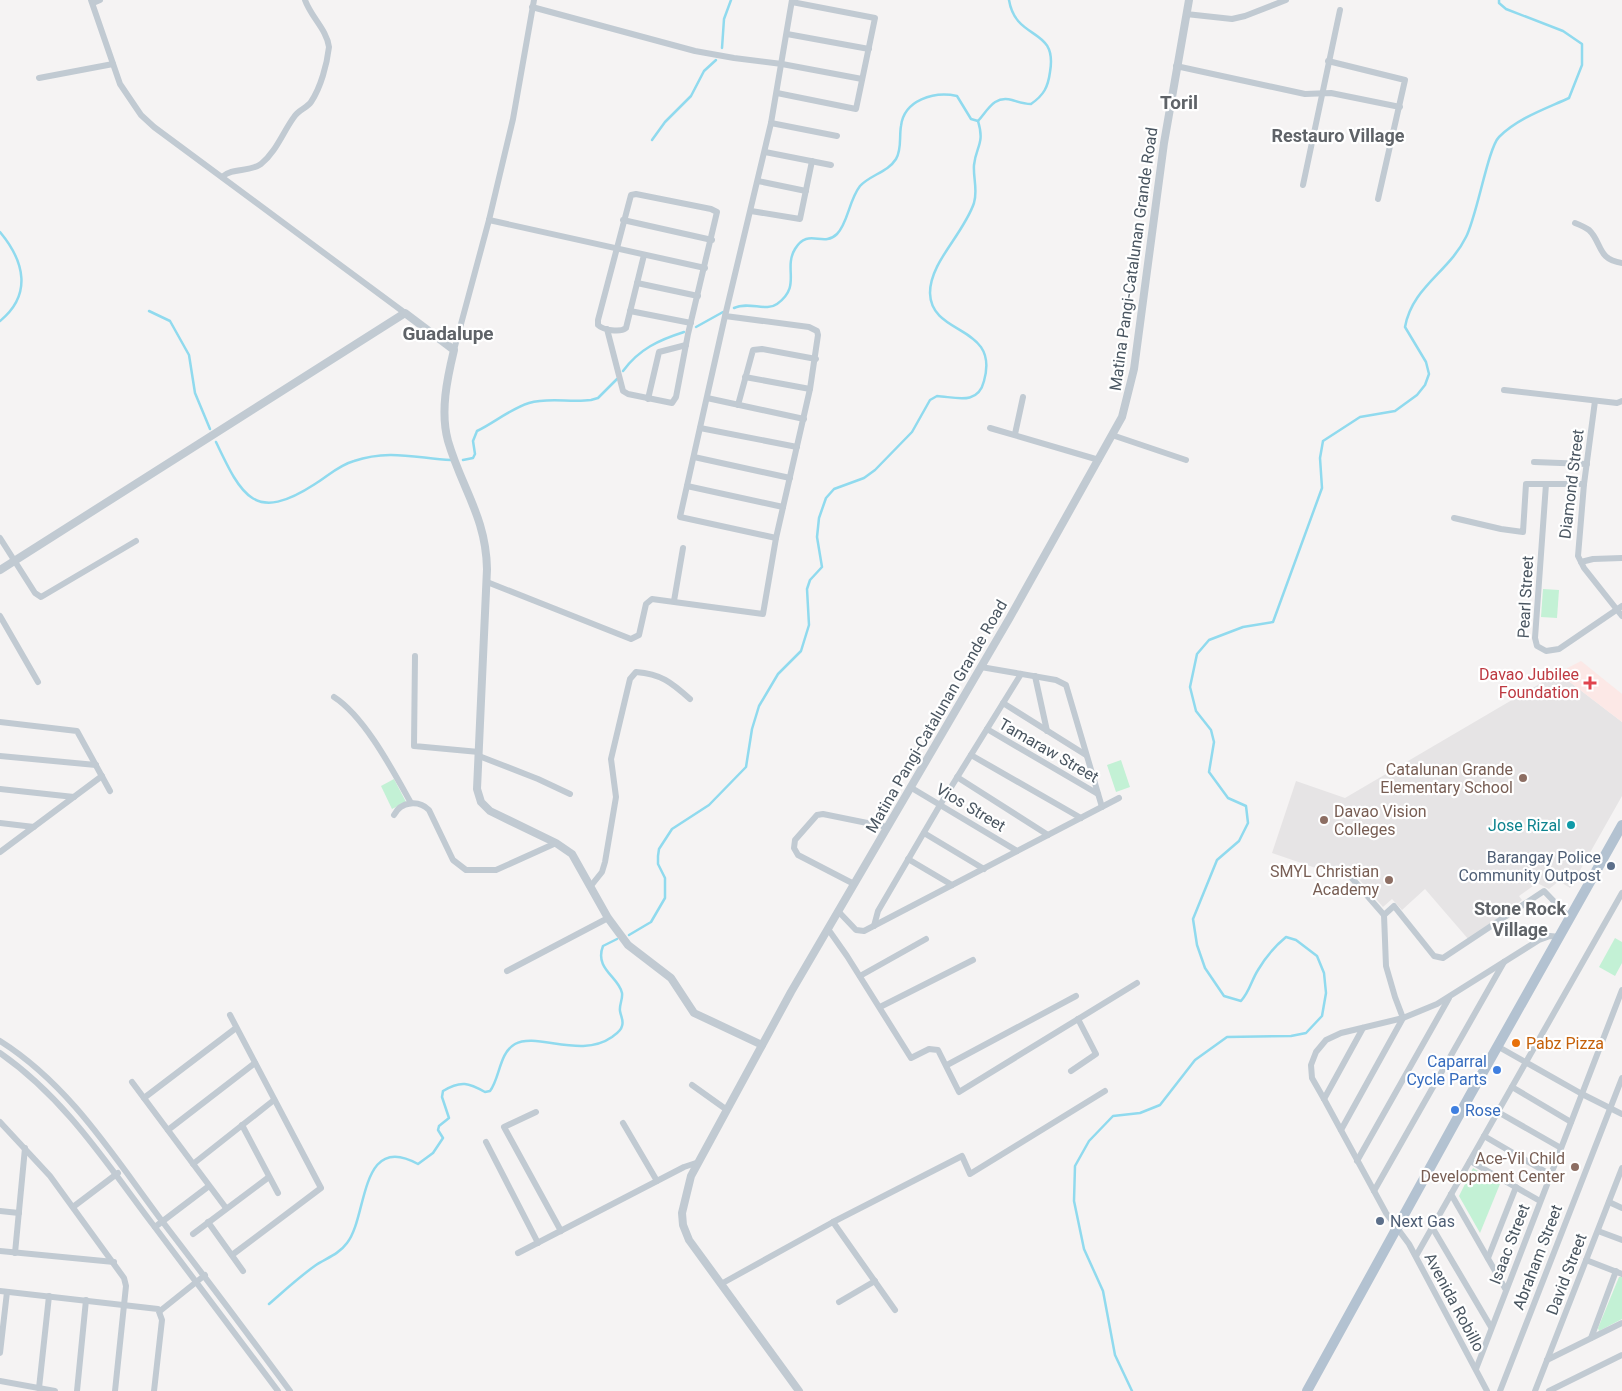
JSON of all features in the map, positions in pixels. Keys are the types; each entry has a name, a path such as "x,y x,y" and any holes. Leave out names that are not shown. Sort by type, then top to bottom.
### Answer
{"main road":[{"path":"1307,1391 1497,1046 1622,825"}],"street":[{"path":"100,0 92,1 120,84 141,115 154,127 454,350"},
{"path":"222,177 231,171 248,170 261,163 278,144 295,115 310,103 314,95 328,56 329,47 328,40 312,17 305,0"},
{"name":"Matina Pangi-Catalunan Grande Road","path":"798,1391 696,1252 683,1225 684,1198 699,1162 762,1045 981,667 1122,416 1131,386 1176,66 1189,0"},
{"path":"1186,14 1232,19 1286,0"},
{"path":"776,538 680,517 725,316 765,152 777,94 792,1 876,18 856,109 777,94"},
{"path":"762,1045 694,1012 672,978 628,945 608,918 572,854 556,843 485,807 479,797 477,789 487,554 481,522 448,440 445,403 454,350 489,220 518,95 533,3 695,51 782,64 862,79"},
{"path":"1302,185 1340,10"},
{"path":"787,34 869,49"},
{"path":"1328,61 1405,80 1378,199"},
{"path":"39,78 113,64"},
{"path":"1176,66 1305,94 1321,93 1400,107"},
{"path":"771,123 837,136"},
{"path":"765,152 831,165"},
{"path":"751,211 800,219 812,161"},
{"path":"758,181 806,191"},
{"path":"607,329 621,388 628,394 648,399 669,404 674,401 717,214 711,209 633,194 629,198 597,323 601,327 624,330 644,255"},
{"path":"489,220 705,268"},
{"path":"623,220 712,240"},
{"path":"1575,223 1589,230 1600,250 1608,258 1622,263"},
{"path":"637,283 698,296"},
{"path":"630,311 691,323"},
{"path":"0,570 405,313"},
{"path":"487,582 631,639 637,638 639,635 649,600 674,601 763,614 776,538 816,359 818,335 813,328 725,316"},
{"path":"648,399 659,352 686,345"},
{"path":"738,405 751,353 757,349 816,359"},
{"path":"745,377 810,389"},
{"path":"1504,390 1595,401 1617,403 1622,401"},
{"path":"1015,434 1024,397"},
{"path":"707,398 804,419"},
{"name":"Diamond Street","path":"1595,401 1584,484 1578,550 1581,562 1619,608 1622,616"},
{"path":"700,428 797,447"},
{"path":"990,428 1099,460"},
{"path":"1112,435 1186,460"},
{"path":"694,457 790,478"},
{"path":"1534,462 1587,464"},
{"path":"1454,518 1501,530 1523,532 1526,484 1584,484"},
{"name":"Pearl Street","path":"1546,484 1534,638 1537,646 1546,651 1559,649 1619,608"},
{"path":"687,486 783,507"},
{"path":"0,538 35,593 41,597 136,541"},
{"path":"674,601 683,548"},
{"path":"1581,562 1593,559 1622,558"},
{"path":"0,616 38,682"},
{"path":"414,656 414,746 479,754 570,794"},
{"path":"981,667 1035,676 1063,683 1067,689 1102,807"},
{"path":"590,887 602,872 606,855 616,798 612,759 630,679 636,672 648,673 669,680 690,699"},
{"path":"874,926 878,911 908,859 1021,674"},
{"path":"1035,676 1047,731"},
{"path":"334,697 347,707 381,751 411,803"},
{"path":"1003,703 1086,755"},
{"path":"0,722 77,731 110,791"},
{"name":"Tamaraw Street","path":"987,729 1098,794"},
{"path":"971,754 1081,818"},
{"path":"0,756 96,765"},
{"path":"0,852 102,776"},
{"path":"957,777 1048,835"},
{"name":"Vios Street","path":"910,787 1017,851"},
{"path":"0,789 74,797"},
{"path":"838,911 858,931 874,926 1119,798"},
{"path":"394,815 398,809 411,803 420,803 429,810 454,860 466,870 496,870 556,843"},
{"path":"854,884 798,855 794,848 795,840 812,818 823,814 887,827"},
{"path":"0,823 34,826"},
{"path":"924,833 984,869"},
{"path":"908,859 952,885"},
{"path":"1341,1130 1403,1018 1386,966 1384,915 1350,876"},
{"path":"1384,915 1394,906 1434,956 1443,958 1544,891 1570,918"},
{"path":"1416,1256 1622,893"},
{"path":"507,971 608,918"},
{"path":"828,929 880,1007 911,1058 929,1049 936,1049 941,1053 958,1092 1137,983"},
{"name":"Avenida Robillo","path":"1487,1391 1416,1256 1397,1226 1386,1213 1312,1078 1310,1070 1312,1058 1326,1040 1403,1018 1449,998 1545,937 1560,937"},
{"path":"860,976 926,940"},
{"path":"880,1007 973,960"},
{"path":"1374,1191 1505,961"},
{"name":"Isaac Street","path":"1476,1369 1622,990"},
{"path":"947,1065 1076,996"},
{"path":"1357,1161 1449,998"},
{"path":"230,1015 321,1188 232,1255"},
{"path":"1071,1071 1096,1054 1078,1019"},
{"path":"144,1098 236,1028"},
{"path":"1324,1099 1363,1028"},
{"path":"0,1042 27,1060 76,1108 205,1275 290,1391"},
{"path":"1497,1046 1582,1094 1622,1114"},
{"path":"0,1054 21,1068 69,1115 197,1281 278,1391"},
{"path":"21,1068 27,1060"},
{"path":"168,1130 255,1063"},
{"name":"Abraham Street","path":"1500,1391 1622,1078"},
{"path":"132,1082 226,1208"},
{"path":"692,1085 727,1110"},
{"path":"1512,1087 1571,1122"},
{"path":"721,1284 833,1222 962,1156 970,1174 1106,1091"},
{"path":"193,1164 274,1100"},
{"path":"536,1112 504,1127 562,1231"},
{"path":"1498,1112 1561,1148"},
{"path":"0,1122 26,1148 74,1207 125,1280 115,1391"},
{"path":"623,1123 657,1181"},
{"path":"242,1125 278,1192"},
{"path":"1484,1136 1550,1175"},
{"path":"486,1142 538,1243"},
{"path":"15,1253 26,1148"},
{"path":"1470,1161 1540,1201"},
{"path":"518,1253 657,1181 699,1162"},
{"name":"David Street","path":"1535,1391 1622,1168"},
{"path":"74,1207 124,1169"},
{"path":"193,1234 269,1176"},
{"path":"154,1227 209,1186"},
{"path":"1488,1258 1516,1187"},
{"path":"1451,1194 1506,1290"},
{"path":"1608,1202 1622,1208"},
{"path":"0,1211 19,1213"},
{"path":"208,1222 244,1271"},
{"path":"833,1222 895,1310"},
{"path":"1432,1227 1492,1327"},
{"path":"1598,1230 1622,1240"},
{"path":"0,1252 114,1262"},
{"path":"1586,1260 1619,1272 1591,1338"},
{"path":"160,1311 205,1275"},
{"path":"839,1302 875,1282"},
{"path":"0,1353 3,1292 156,1308 160,1311 162,1320 154,1391"},
{"path":"39,1388 48,1296"},
{"path":"77,1391 86,1300"},
{"path":"1547,1360 1622,1323"},
{"path":"1549,1391 1622,1356"},
{"path":"0,1381 55,1391"}],"shaded area":[{"name":"Davao Jubilee Foundation","path":"1581,661 1622,694 1622,722 1558,673"},
{"path":"1558,673 1622,722 1622,796 1570,888 1559,881 1549,889 1537,883 1519,896 1522,900 1469,940 1425,889 1402,910 1392,899 1383,907 1353,872 1345,878 1272,853 1296,781 1345,798"}],"green space":[{"path":"1543,589 1559,590 1557,618 1541,617"},
{"path":"1121,760 1130,787 1116,792 1107,765"},
{"path":"394,779 406,802 392,809 381,786"},
{"path":"1615,938 1622,942 1622,963 1615,976 1599,967"},
{"path":"1473,1168 1500,1184 1480,1233 1459,1196"},
{"path":"1619,1277 1622,1277 1622,1319 1599,1331 1598,1328"}],"waterway":[{"path":"722,48 724,19 731,0"},
{"path":"978,121 992,104 1001,100 1006,99 1031,104 1042,94 1048,82 1051,57 1048,47 1019,22 1013,13 1009,0"},
{"path":"1132,1391 1115,1355 1103,1291 1084,1249 1074,1201 1075,1166 1089,1141 1113,1116 1140,1113 1160,1105 1195,1060 1227,1037 1291,1036 1306,1033 1322,1016 1326,993 1324,973 1317,956 1296,940 1286,937 1264,961 1241,1001 1224,996 1205,968 1197,945 1193,919 1217,860 1239,841 1248,823 1246,806 1228,798 1209,772 1214,742 1211,730 1196,711 1190,687 1197,654 1209,640 1243,627 1273,622 1322,488 1320,458 1323,441 1360,417 1395,411 1417,395 1425,385 1429,374 1426,362 1405,327 1415,301 1459,249 1466,237 1491,154 1499,137 1523,119 1569,98 1582,65 1582,44 1563,31 1506,9 1499,3 1499,0"},
{"path":"652,140 665,122 691,96 704,71 716,60"},
{"path":"734,308 740,306 773,306 784,297 789,291 791,284 791,264 795,249 805,239 826,239 832,238 837,234 844,224 853,198 860,186 888,167 896,159 899,151 903,117 914,104 930,96 957,96 971,119 978,121"},
{"path":"629,935 651,922 665,898 665,878 658,864 659,849 672,829 709,805 746,767 752,729 759,706 778,674 801,651 809,625 807,589 810,580 822,567 817,537 819,518 826,498 834,489 864,478 875,470 912,432 930,400 937,396 971,397 981,389 986,363 982,349 974,340 941,317 933,307 930,293 935,270 969,215 974,203 976,193 974,165 981,135 978,121"},
{"path":"0,232 15,255 21,278 21,289 17,300 0,321"},
{"path":"149,311 170,321 189,355 195,393 210,429"},
{"path":"696,327 723,312"},
{"path":"623,371 629,363 650,346 684,332"},
{"path":"463,460 473,458 475,454 473,441 477,431 515,409 537,401 583,401 598,398 617,379"},
{"path":"216,442 243,490 253,498 264,502 278,502 295,496 343,465 367,457 402,455 451,460"},
{"path":"269,1304 304,1274 344,1247 354,1231 368,1181 375,1168 385,1159 399,1157 418,1164 433,1153 443,1138 438,1130 439,1126 449,1118 442,1097 443,1091 460,1084 474,1086 485,1092 490,1091 506,1053 515,1044 524,1041 535,1041 587,1046 600,1043 619,1031 623,1022 620,1009 622,993 620,987 604,967 601,954 603,946 617,939"}],"place":[{"name":"Davao Jubilee Foundation","path":"1590,683"},
{"name":"Catalunan Grande Elementary School","path":"1523,778"},
{"name":"Davao Vision Colleges","path":"1324,820"},
{"name":"Jose Rizal","path":"1571,825"},
{"name":"Barangay Police Community Outpost","path":"1611,866"},
{"name":"SMYL Christian Academy","path":"1389,880"},
{"name":"Pabz Pizza","path":"1516,1043"},
{"name":"Caparral Cycle Parts","path":"1497,1070"},
{"name":"Rose","path":"1455,1110"},
{"name":"Ace-Vil Child Development Center","path":"1575,1167"},
{"name":"Next Gas","path":"1380,1221"}],"district":[{"name":"Toril","path":"1179,102"},
{"name":"Restauro Village","path":"1338,136"},
{"name":"Guadalupe","path":"448,333"},
{"name":"Stone Rock Village","path":"1520,920"}]}
